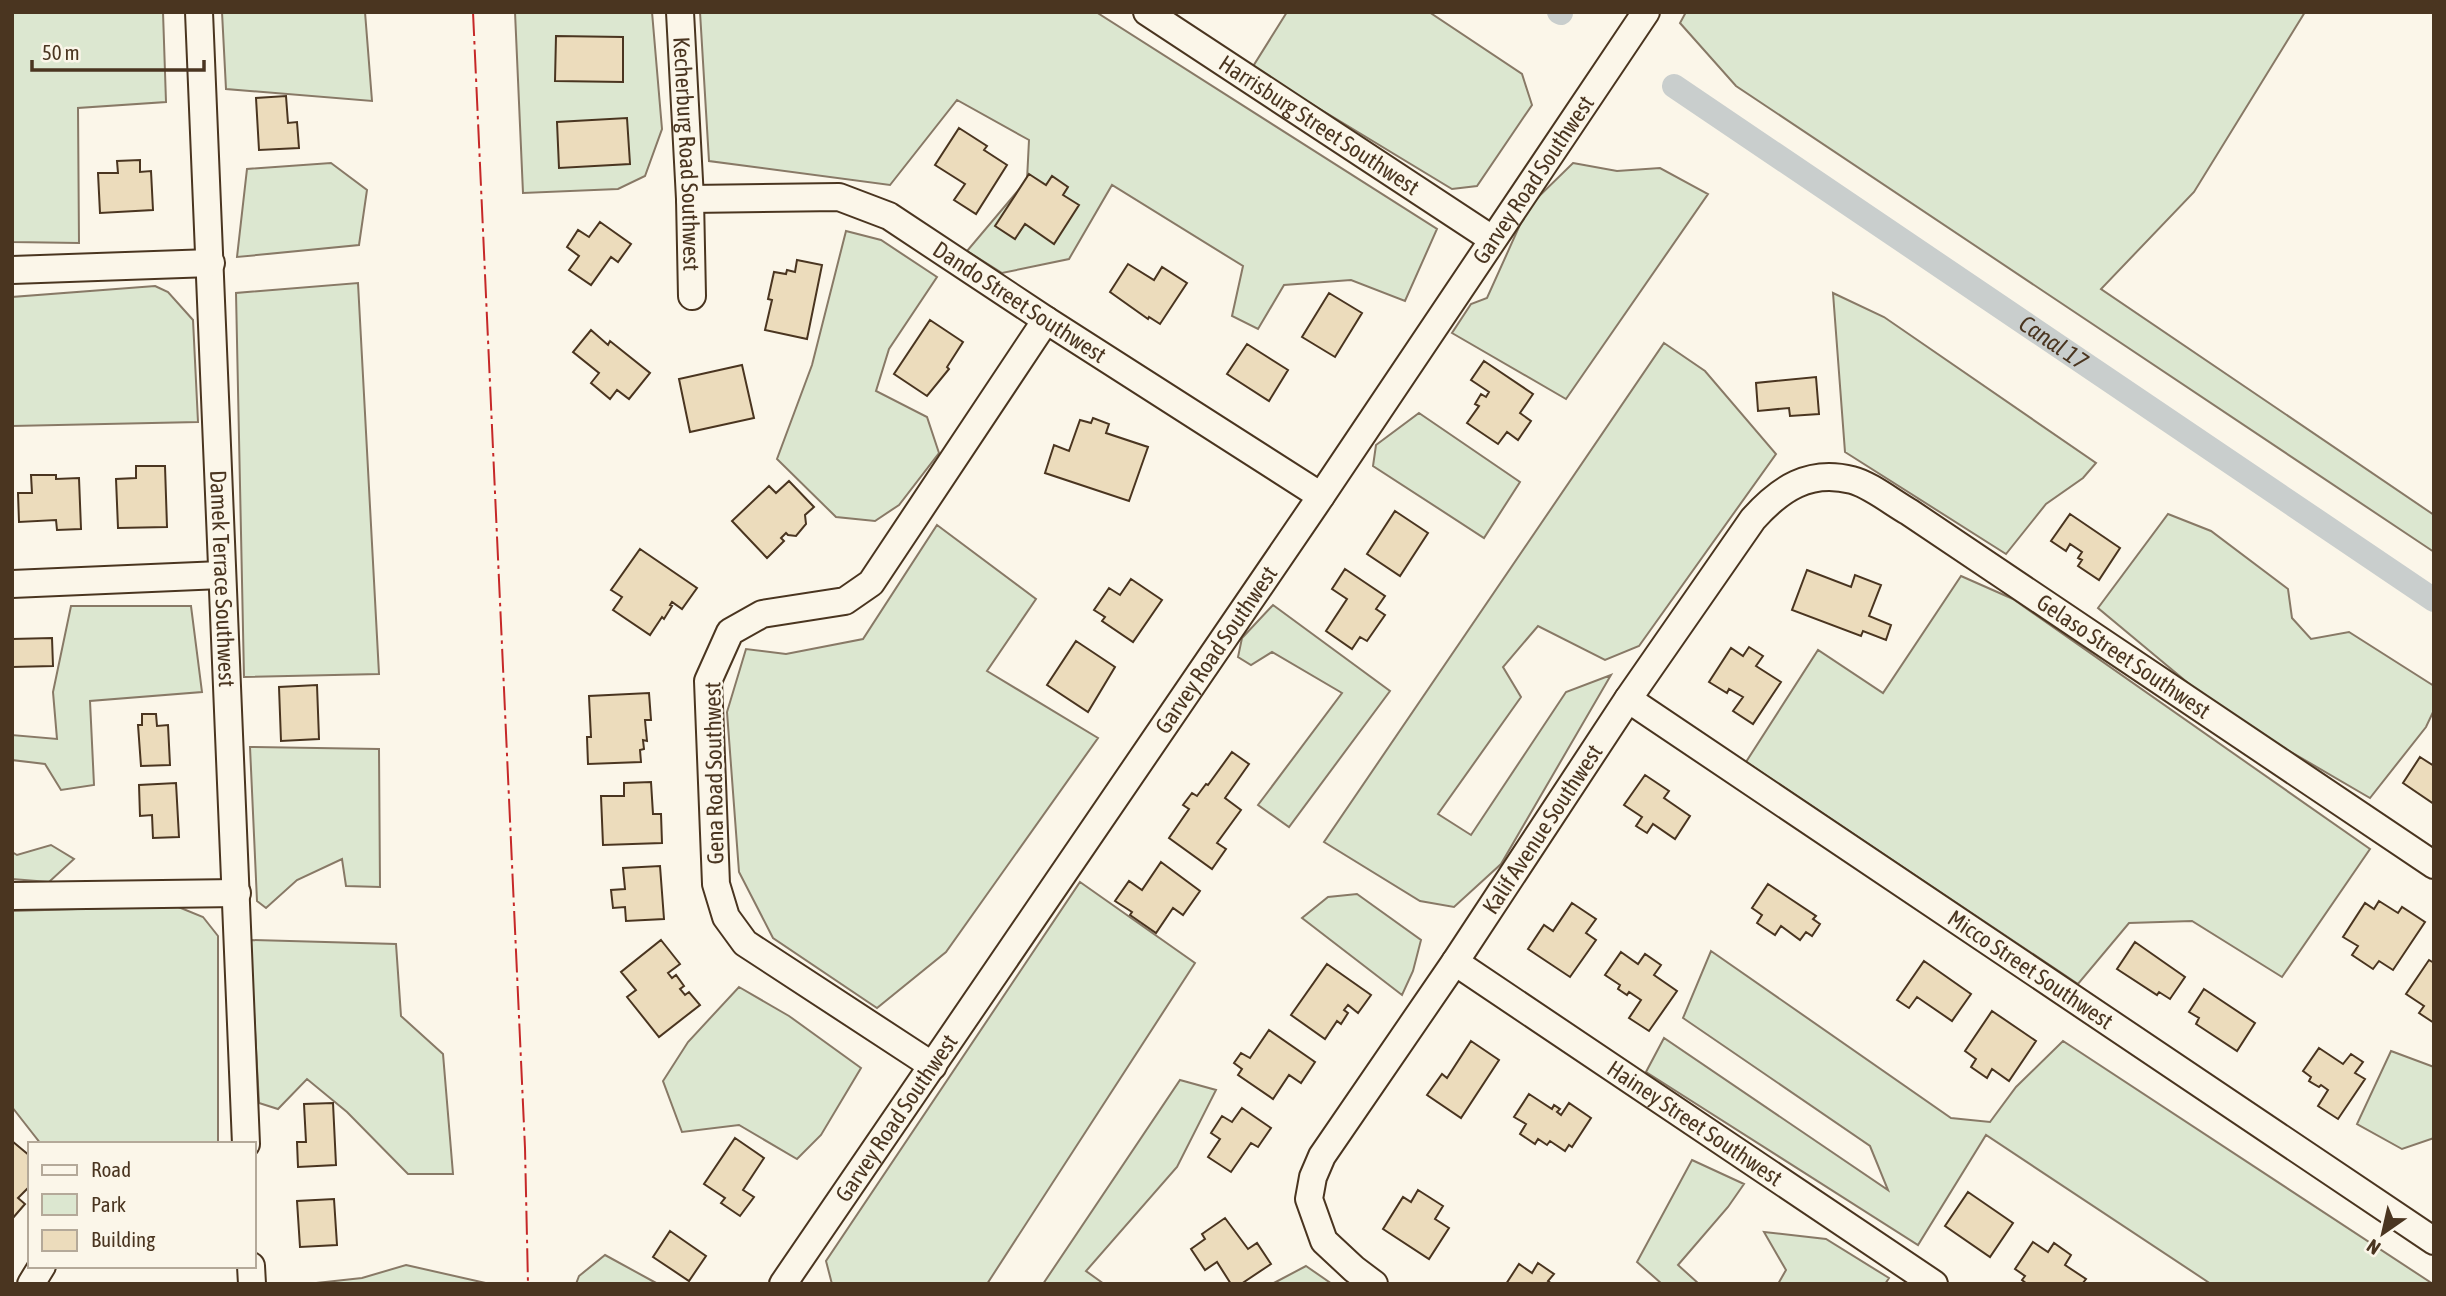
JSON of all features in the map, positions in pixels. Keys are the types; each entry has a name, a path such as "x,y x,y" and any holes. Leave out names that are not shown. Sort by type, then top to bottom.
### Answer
{"street":[{"name":"Damek Terrace Southwest","path":"199,12 246,1142"},
{"name":"Kecherburg Road Southwest","path":"680,12 692,296"},
{"name":"Harrisburg Street Southwest","path":"1147,12 1492,239"},
{"name":"Garvey Road Southwest","path":"786,1283 1646,12"},
{"name":"Dando Street Southwest","path":"690,199 839,197 889,216 1321,496"},
{"path":"12,270 211,263"},
{"name":"Gena Road Southwest","path":"933,1066 745,943 726,917 716,884 708,681 730,632 762,614 845,601 871,583 1046,320"},
{"name":"Gelaso Street Southwest","path":"1801,481 1824,477 1854,480 1909,512 2434,864"},
{"name":"Kalif Avenue Southwest","path":"1374,1284 1324,1241 1309,1199 1312,1177 1322,1156 1455,962 1628,699 1753,519 1770,501 1801,481"},
{"path":"12,584 221,575"},
{"name":"Micco Street Southwest","path":"1628,699 2434,1241"},
{"path":"12,896 237,893"},
{"name":"Hainey Street Southwest","path":"1455,962 1934,1284"},
{"path":"31,1284 41,1268"}],"green space":[{"path":"12,12 163,12 166,102 78,108 79,243 12,242"},
{"path":"222,12 365,12 372,101 226,89"},
{"path":"515,12 652,12 662,129 645,176 618,189 523,193"},
{"path":"700,12 1096,12 1437,229 1405,301 1351,280 1284,285 1258,329 1232,316 1243,266 1112,185 1069,259 1002,273 967,251 1027,180 1029,140 957,100 890,185 709,161"},
{"path":"1287,12 1429,12 1522,74 1532,105 1477,186 1452,189 1252,68"},
{"path":"1686,12 2305,12 2194,192 2101,289 2434,515 2434,552 1736,86 1680,23"},
{"path":"331,163 367,190 359,245 237,257 247,169"},
{"path":"1573,163 1617,171 1660,168 1708,194 1566,399 1452,333 1471,304 1487,298 1528,207"},
{"path":"846,231 881,240 937,277 889,349 876,391 927,417 939,453 899,505 875,521 836,517 777,459 812,365"},
{"path":"358,283 379,674 244,677 236,293"},
{"path":"155,286 168,292 193,320 198,422 12,426 12,297"},
{"path":"1833,293 1884,317 2096,463 2083,478 2046,504 2006,554 1845,452"},
{"path":"1664,343 1705,371 1776,454 1639,646 1605,660 1538,626 1503,667 1521,697 1438,814 1471,835 1566,692 1611,675 1501,864 1454,907 1420,901 1324,842"},
{"path":"1419,413 1520,482 1484,538 1373,466 1376,445"},
{"path":"2168,514 2211,531 2288,589 2292,618 2311,639 2349,632 2434,686 2434,710 2426,727 2370,798 2224,713 2098,608"},
{"path":"937,525 1036,599 987,671 1098,738 946,952 877,1008 773,938 739,872 727,712 746,649 786,654 863,639"},
{"path":"1961,576 2013,599 2370,849 2282,977 2192,921 2129,923 2078,984 1746,762 1818,650 1883,693"},
{"path":"1273,605 1390,691 1289,827 1258,805 1342,693 1272,652 1251,665 1238,657 1242,638"},
{"path":"71,606 191,606 202,692 90,701 94,785 61,790 45,764 12,760 12,735 57,739 53,692"},
{"path":"250,747 379,749 380,887 346,886 342,859 297,880 266,908 257,901"},
{"path":"51,845 74,859 49,882 12,879 12,852 17,855"},
{"path":"1080,882 1195,963 987,1284 832,1284 826,1261"},
{"path":"1357,894 1421,940 1413,971 1402,995 1302,918 1328,897"},
{"path":"176,906 203,917 218,936 218,1142 39,1142 12,1107 12,911"},
{"path":"250,940 396,944 401,1016 443,1054 453,1174 408,1174 347,1112 307,1079 278,1109 259,1103"},
{"path":"1711,951 1951,1118 1990,1122 2016,1087 2063,1041 2433,1284 2211,1284 1986,1135 1918,1245 1646,1072 1664,1038 1888,1190 1870,1146 1683,1018"},
{"path":"739,987 789,1016 861,1068 821,1135 797,1159 739,1125 682,1132 663,1081 688,1042"},
{"path":"2391,1051 2434,1067 2434,1138 2402,1149 2357,1124"},
{"path":"1180,1080 1216,1090 1177,1167 1086,1271 1104,1284 1043,1284"},
{"path":"1692,1160 1744,1184 1728,1207 1678,1265 1699,1284 1662,1284 1637,1262"},
{"path":"1764,1232 1826,1239 1889,1278 1885,1284 1778,1284 1786,1270"},
{"path":"605,1255 658,1284 576,1284 579,1276"},
{"path":"406,1265 490,1284 307,1284 362,1278"},
{"path":"1306,1266 1332,1284 1272,1284"}],"building":[{"path":"556,36 623,37 623,82 555,81"},
{"path":"286,96 288,123 297,122 299,148 259,150 256,98"},
{"path":"627,118 630,164 559,168 557,122"},
{"path":"959,128 987,146 984,150 1007,165 976,214 954,200 965,184 935,165"},
{"path":"140,160 140,172 151,171 153,210 100,213 98,173 118,173 117,161"},
{"path":"1029,174 1046,185 1052,176 1068,187 1063,195 1079,205 1054,244 1025,224 1015,239 995,226"},
{"path":"600,222 631,244 618,262 611,257 591,285 569,270 579,256 567,247 578,230 589,237"},
{"path":"797,260 822,265 807,339 765,330 772,300 768,299 774,272 795,272"},
{"path":"1128,264 1154,280 1162,267 1187,283 1160,324 1149,317 1148,319 1110,292"},
{"path":"1329,293 1362,313 1335,357 1302,337"},
{"path":"930,320 963,342 947,367 949,369 927,396 894,374"},
{"path":"591,330 608,345 610,341 650,373 629,399 617,390 610,399 591,383 599,373 573,352"},
{"path":"1247,344 1288,370 1269,401 1227,374"},
{"path":"1484,361 1533,394 1520,413 1531,421 1518,440 1507,432 1498,444 1467,423 1479,406 1475,404 1481,394 1486,397 1489,392 1471,380"},
{"path":"742,365 754,418 690,432 679,379"},
{"path":"1816,377 1819,414 1790,416 1789,408 1758,411 1756,383"},
{"path":"1093,418 1109,424 1106,433 1148,447 1129,501 1045,473 1054,445 1069,451 1080,420 1091,423"},
{"path":"136,466 165,466 167,527 118,528 116,479 136,478"},
{"path":"31,475 56,475 56,479 79,478 81,529 57,530 56,520 19,522 18,493 32,493"},
{"path":"789,481 814,507 805,515 806,524 796,536 786,533 781,538 784,541 767,558 732,521 769,486 776,493"},
{"path":"1395,511 1428,533 1400,576 1367,554"},
{"path":"2070,514 2120,548 2099,580 2078,566 2082,560 2078,558 2082,552 2070,544 2066,551 2051,541"},
{"path":"640,549 697,588 682,609 672,602 664,619 662,617 650,635 613,610 622,597 611,590"},
{"path":"1345,569 1385,596 1376,609 1385,615 1367,641 1360,637 1352,649 1326,631 1347,599 1332,589"},
{"path":"1807,570 1851,587 1855,575 1881,585 1869,616 1891,625 1886,640 1863,631 1861,636 1792,610"},
{"path":"1131,579 1162,600 1133,642 1102,621 1105,617 1094,610 1109,588 1120,595"},
{"path":"52,638 53,666 12,667 12,639"},
{"path":"1076,641 1115,667 1088,712 1047,685"},
{"path":"1749,647 1763,656 1756,666 1781,682 1753,724 1733,711 1743,697 1729,689 1727,693 1709,682 1731,648 1743,656"},
{"path":"317,685 319,739 281,741 279,687"},
{"path":"649,693 651,720 645,720 647,741 643,740 644,749 640,750 641,762 588,764 587,737 591,737 589,696"},
{"path":"142,714 156,714 157,726 168,725 170,765 141,766 138,725 142,725"},
{"path":"1232,752 1249,764 1225,798 1241,810 1217,843 1226,849 1212,869 1169,838 1189,809 1183,805 1192,793 1197,796 1206,784 1208,785"},
{"path":"2420,757 2434,766 2434,804 2403,783"},
{"path":"1645,775 1669,791 1664,798 1690,816 1675,839 1653,824 1647,833 1636,826 1642,817 1624,805"},
{"path":"651,782 653,814 661,814 662,843 603,845 601,796 624,796 624,783"},
{"path":"176,783 179,837 153,838 152,815 140,816 139,785"},
{"path":"1161,862 1200,891 1183,915 1173,908 1156,933 1115,901 1129,881 1142,890"},
{"path":"660,866 664,919 626,921 625,907 613,908 611,890 625,889 623,868"},
{"path":"1768,884 1816,916 1813,919 1820,924 1812,936 1806,932 1800,940 1781,926 1775,935 1757,923 1762,915 1752,908"},
{"path":"2379,901 2398,913 2402,907 2425,922 2393,970 2379,961 2373,969 2352,955 2358,946 2343,937 2365,903 2374,909"},
{"path":"1572,903 1596,919 1586,933 1596,940 1570,977 1528,949 1544,925 1553,931"},
{"path":"661,940 680,964 668,973 672,978 676,975 684,986 680,989 685,995 689,992 700,1005 659,1037 627,997 636,990 621,972"},
{"path":"2135,942 2185,977 2170,999 2159,992 2157,995 2117,969"},
{"path":"1621,952 1638,964 1645,954 1661,965 1654,975 1677,991 1649,1031 1629,1018 1641,1000 1618,989 1620,985 1605,975"},
{"path":"2429,960 2434,963 2434,1023 2419,1013 2424,1006 2406,994"},
{"path":"1924,961 1971,994 1952,1021 1917,997 1909,1008 1897,1000"},
{"path":"1327,964 1371,995 1358,1013 1348,1005 1344,1010 1348,1013 1341,1024 1337,1021 1325,1039 1291,1015"},
{"path":"2204,989 2255,1023 2237,1051 2196,1024 2199,1018 2189,1012"},
{"path":"1992,1011 2036,1041 2009,1081 1992,1069 1987,1078 1971,1067 1976,1059 1965,1051"},
{"path":"1269,1030 1315,1062 1301,1083 1289,1075 1273,1099 1238,1075 1242,1069 1234,1063 1241,1053 1250,1058"},
{"path":"1471,1041 1499,1060 1461,1118 1427,1095 1442,1074 1447,1078"},
{"path":"2319,1048 2343,1064 2351,1054 2363,1062 2355,1073 2365,1079 2338,1119 2318,1106 2328,1090 2309,1081 2311,1077 2303,1071"},
{"path":"1529,1094 1552,1109 1554,1105 1560,1109 1557,1112 1561,1115 1569,1103 1591,1118 1572,1147 1569,1145 1565,1151 1550,1141 1547,1145 1538,1139 1535,1144 1520,1134 1526,1124 1514,1117"},
{"path":"333,1103 336,1165 298,1167 297,1142 306,1142 304,1104"},
{"path":"1242,1108 1271,1128 1258,1147 1251,1143 1231,1172 1208,1157 1220,1139 1211,1133 1222,1116 1232,1122"},
{"path":"735,1138 764,1158 743,1190 754,1197 740,1216 721,1203 725,1198 704,1184"},
{"path":"12,1141 28,1154 28,1189 18,1198 25,1204 12,1219"},
{"path":"1418,1190 1443,1206 1435,1219 1449,1228 1429,1259 1383,1229 1403,1197 1411,1202"},
{"path":"1968,1192 2013,1223 1990,1257 1945,1226"},
{"path":"334,1199 337,1245 300,1247 297,1201"},
{"path":"1225,1218 1248,1249 1257,1243 1271,1264 1241,1284 1231,1284 1217,1262 1205,1270 1191,1249 1205,1239 1202,1234"},
{"path":"670,1231 706,1256 689,1281 653,1257"},
{"path":"2033,1242 2048,1252 2054,1243 2071,1255 2065,1265 2086,1279 2082,1284 2027,1284 2022,1280 2025,1276 2015,1269"},
{"path":"1538,1263 1554,1274 1548,1281 1552,1284 1506,1284 1519,1264 1532,1273"}],"waterway":[{"name":"Canal 17","path":"1674,86 2434,600"}],"power":[{"path":"473,12 525,1148 528,1284"}]}
